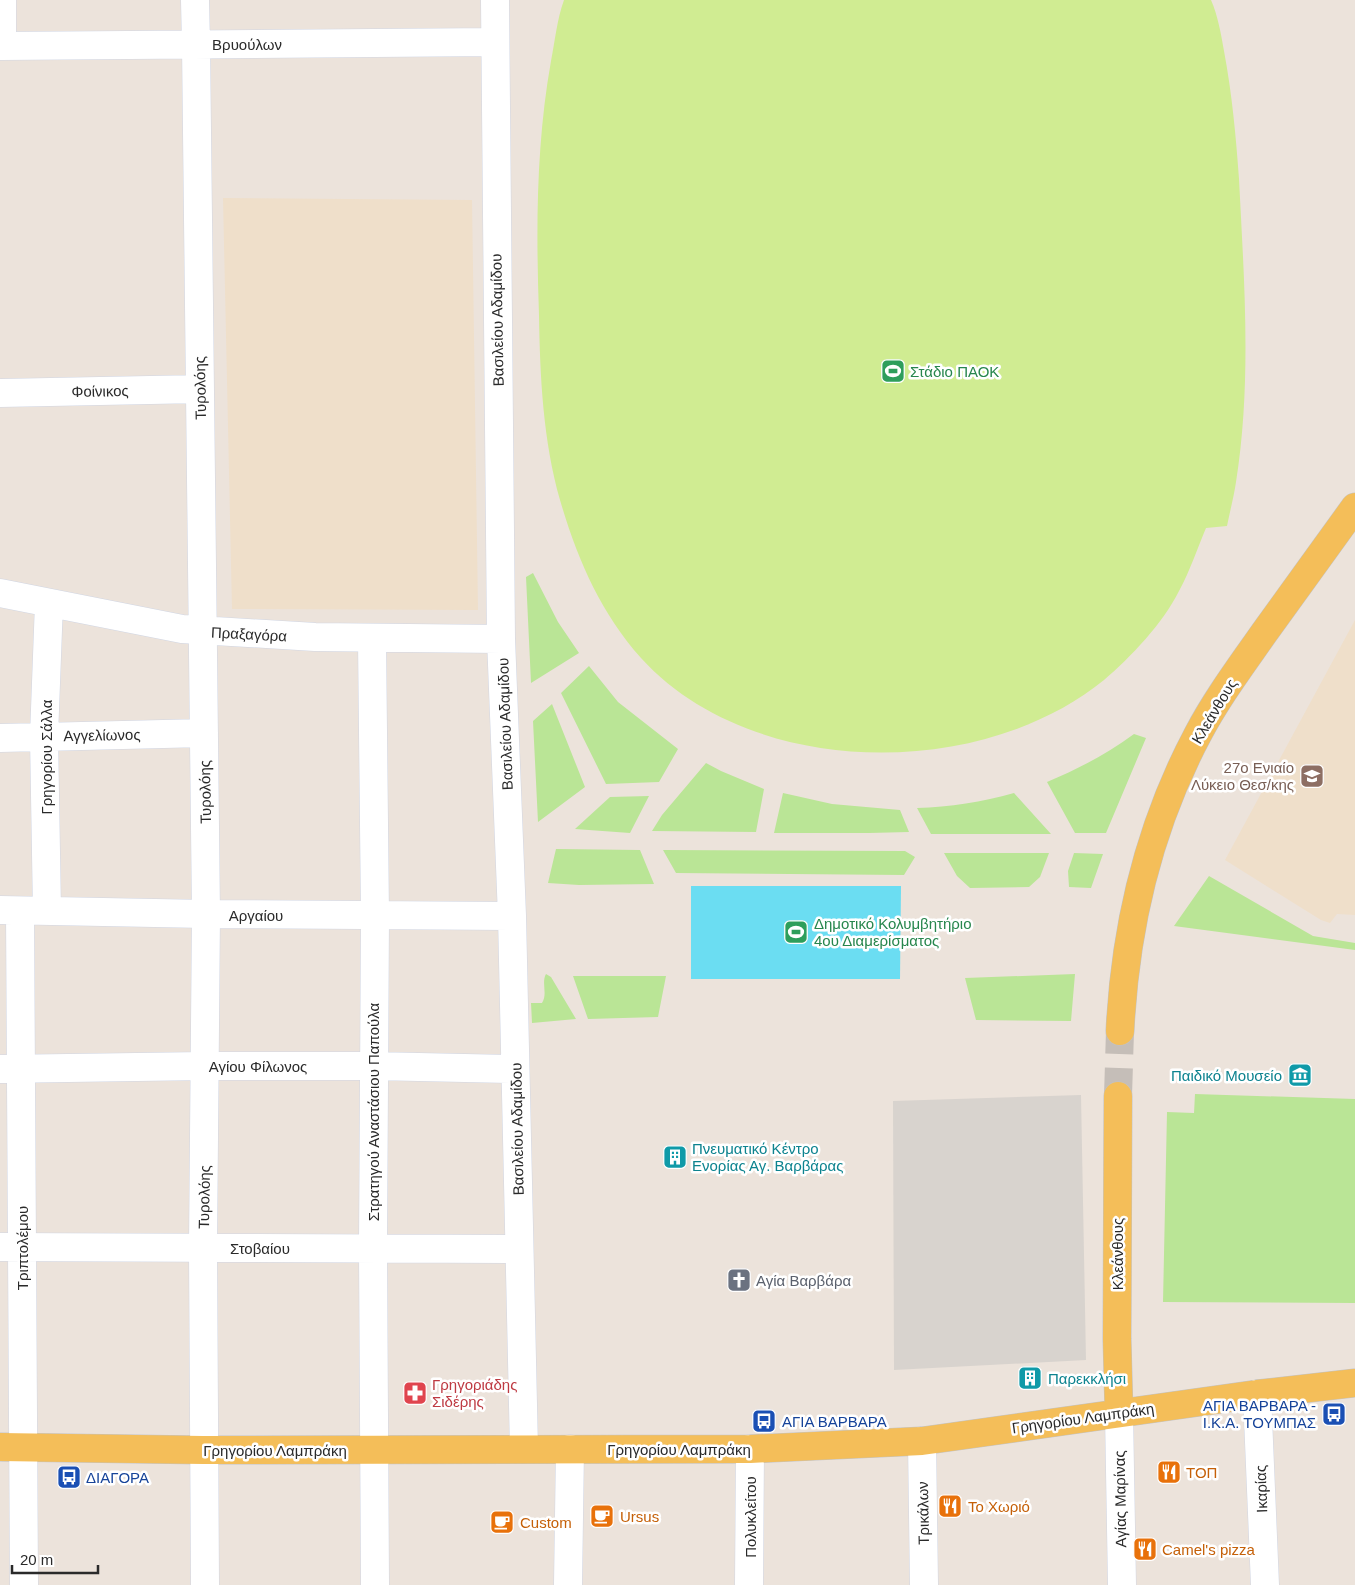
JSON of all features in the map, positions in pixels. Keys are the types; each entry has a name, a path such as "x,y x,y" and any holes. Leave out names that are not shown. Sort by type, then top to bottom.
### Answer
{"main road":[{"name":"Κλεάνθους","path":"1120,1031 1123,985 1134,910 1155,833 1166,804 1198,735 1228,685 1355,507"},
{"name":"Κλεάνθους","path":"1118,1096 1117,1339 1119,1413"},
{"name":"Γρηγορίου Λαμπράκη","path":"12,1447 204,1450 750,1449 922,1441 1257,1394 1355,1383"}],"street":[{"path":"1,46 2,0"},
{"name":"Τυρολόης","path":"194,0 206,914 203,1248 205,1585"},
{"name":"Βασιλείου Αδαμίδου","path":"495,0 501,639 512,916 524,1449"},
{"name":"Βρυούλων","path":"1,46 494,42"},
{"name":"Φοίνικος","path":"0,393 200,389"},
{"name":"Πραξαγόρα","path":"0,593 160,626 202,631 258,635 501,639"},
{"name":"Γρηγορίου Σάλλα","path":"47,911 44,736 49,603"},
{"name":"Στρατηγού Αναστάσιου Παπούλα","path":"372,638 375,916 373,1066 375,1585"},
{"name":"Αγγελίωνος","path":"0,738 204,733"},
{"name":"Αργαίου","path":"10,910 206,914 512,916"},
{"name":"Τριπτολέμου","path":"10,910 12,1447 24,1585"},
{"name":"Αγίου Φίλωνος","path":"11,1069 373,1066 515,1070"},
{"name":"Στοβαίου","path":"11,1247 519,1249"},
{"name":"Ικαρίας","path":"1257,1394 1265,1585"},
{"name":"Αγίας Μαρίνας","path":"1119,1413 1122,1585"},
{"name":"Τρικάλων","path":"922,1441 924,1585"},
{"path":"568,1585 570,1449"},
{"name":"Πολυκλείτου","path":"750,1449 750,1585"}],"shaded area":[{"path":"223,198 472,200 478,610 232,609"},
{"name":"27o Ενιαίο Λύκειο Θεσ/κης","path":"1355,620 1355,915 1337,914 1330,923 1321,920 1225,860"},
{"path":"1081,1095 1086,1360 894,1370 893,1101"}],"green space":[{"name":"Στάδιο ΠΑΟΚ","path":"564,0 1211,0 1219,25 1229,83 1237,147 1241,217 1245,369 1244,407 1236,482 1227,526 1206,528 1183,583 1164,615 1125,661 1104,680 1053,713 995,736 932,749 867,752 803,745 742,727 687,698 641,658 626,640 602,603 574,543 554,477 546,431 540,362 538,188 546,93 558,22"},
{"path":"533,573 558,622 579,653 531,683 526,577"},
{"path":"589,666 618,702 678,749 659,782 606,784 561,693"},
{"path":"552,704 585,787 538,822 533,721"},
{"path":"1134,734 1146,738 1106,833 1075,833 1047,782 1092,761"},
{"path":"706,763 764,789 756,832 652,831 662,815"},
{"path":"783,793 832,804 900,810 909,832 774,833"},
{"path":"1014,793 1051,834 931,834 917,808 966,804"},
{"path":"649,796 630,833 575,829 610,797"},
{"path":"556,849 640,850 654,884 579,885 548,883"},
{"path":"663,850 905,851 915,857 904,875 676,873"},
{"path":"944,853 1049,853 1040,877 1029,887 970,888 957,876"},
{"path":"1074,853 1103,854 1091,888 1069,887 1068,871"},
{"path":"1209,876 1313,936 1355,943 1355,950 1174,926"},
{"path":"546,974 551,977 576,1019 532,1023 531,1003 542,1003 544,1000"},
{"path":"1075,974 1071,1021 976,1020 965,978"},
{"path":"573,976 666,976 658,1017 588,1019"},
{"path":"1195,1094 1355,1099 1355,1303 1163,1302 1167,1112 1194,1113"}],"water":[{"name":"Δημοτικό Κολυμβητήριο 4ου Διαμερίσματος","path":"691,886 901,886 900,979 691,979"}],"tunnel":[{"path":"1118,1096 1120,1031"}],"place":[{"name":"Στάδιο ΠΑΟΚ","path":"893,371"},
{"name":"27o Ενιαίο Λύκειο Θεσ/κης","path":"1312,776"},
{"name":"Δημοτικό Κολυμβητήριο 4ου Διαμερίσματος","path":"796,932"},
{"name":"Παιδικό Μουσείο","path":"1300,1075"},
{"name":"Πνευματικό Κέντρο Ενορίας Αγ. Βαρβάρας","path":"675,1157"},
{"name":"Αγία Βαρβάρα","path":"739,1280"},
{"name":"Παρεκκλήσι","path":"1030,1378"},
{"name":"Γρηγοριάδης Σιδέρης","path":"415,1393"},
{"name":"ΑΓΙΑ ΒΑΡΒΑΡΑ - Ι.Κ.Α. ΤΟΥΜΠΑΣ","path":"1334,1414"},
{"name":"ΑΓΙΑ ΒΑΡΒΑΡΑ","path":"764,1421"},
{"name":"ΤΟΠ","path":"1169,1472"},
{"name":"ΔΙΑΓΟΡΑ","path":"69,1477"},
{"name":"Το Χωριό","path":"950,1506"},
{"name":"Ursus","path":"602,1516"},
{"name":"Custom","path":"502,1522"},
{"name":"Camel's pizza","path":"1145,1549"}]}
